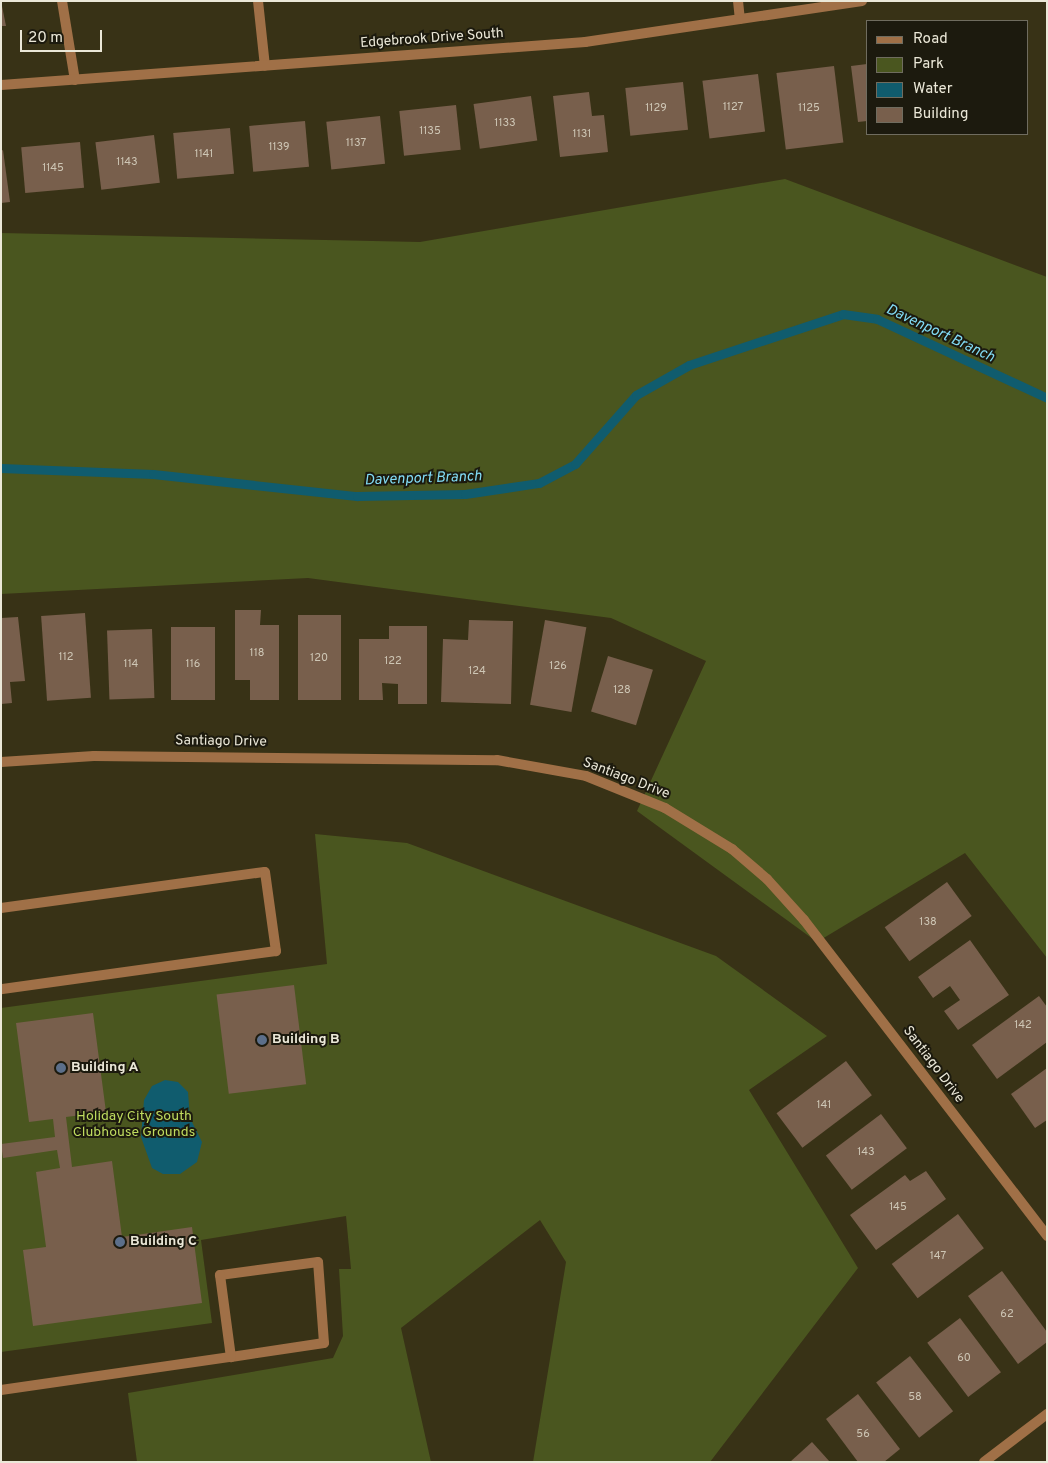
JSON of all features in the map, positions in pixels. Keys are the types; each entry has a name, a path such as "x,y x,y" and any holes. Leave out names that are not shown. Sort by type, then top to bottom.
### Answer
{"street":[{"path":"62,1 76,80"},
{"path":"258,1 265,66"},
{"path":"738,1 740,19"},
{"name":"Edgebrook Drive South","path":"1,85 584,42 862,1"},
{"name":"Santiago Drive","path":"1,762 122,755 497,760 586,776 658,804 732,850 780,892 1047,1236"},
{"path":"1,908 265,872 276,951 1,989"},
{"path":"1,1390 232,1357 324,1343 318,1262 220,1274 232,1357"},
{"path":"984,1462 1047,1414"}],"green space":[{"path":"785,179 1047,277 1047,958 965,853 817,942 637,811 706,661 611,618 308,578 1,594 1,233 420,242"},
{"name":"Holiday City South Clubhouse Grounds","path":"315,834 407,843 716,956 827,1036 749,1090 858,1268 710,1462 533,1462 566,1262 540,1220 401,1328 431,1462 137,1462 128,1393 333,1358 343,1336 339,1269 351,1269 346,1216 201,1240 212,1323 1,1352 1,1008 327,964"}],"water":[{"path":"165,1080 178,1082 188,1092 190,1118 202,1142 197,1162 180,1174 163,1174 152,1168 141,1137 144,1100 152,1086"}],"building":[{"path":"1,1 6,26 1,26"},
{"path":"866,64 866,121 858,122 851,66"},
{"path":"834,66 843,142 786,149 776,73"},
{"path":"758,74 765,132 709,138 702,81"},
{"path":"683,82 688,130 630,136 625,88"},
{"path":"589,92 592,116 604,115 608,152 560,157 553,96"},
{"path":"531,96 537,141 480,149 474,104"},
{"path":"456,105 461,150 404,156 399,111"},
{"path":"380,116 385,164 331,169 326,122"},
{"path":"305,121 309,167 253,172 249,126"},
{"path":"230,128 234,174 177,179 173,133"},
{"path":"154,135 160,183 101,190 95,142"},
{"path":"80,142 84,188 25,193 21,147"},
{"path":"3,150 10,202 1,203 1,151"},
{"path":"235,610 261,610 260,625 279,625 279,700 250,700 250,680 235,680"},
{"path":"85,613 91,698 47,701 41,616"},
{"path":"298,615 341,615 341,700 298,700"},
{"path":"18,617 25,681 10,682 12,703 1,704 1,618"},
{"path":"469,620 513,621 511,704 441,702 443,639 468,640"},
{"path":"545,620 586,627 571,712 530,705"},
{"path":"389,626 427,626 427,704 398,704 398,684 382,683 383,700 359,700 359,639 389,639"},
{"path":"171,627 215,627 215,700 171,700"},
{"path":"152,629 154,698 109,700 107,631"},
{"path":"608,656 653,670 636,725 591,711"},
{"path":"947,882 972,916 909,961 885,927"},
{"path":"970,940 1009,995 958,1030 944,1011 960,1000 950,986 933,998 918,977"},
{"name":"Building B","path":"294,985 306,1084 229,1094 217,995"},
{"path":"1039,996 1047,1007 1047,1042 997,1079 972,1045"},
{"name":"Building C","path":"93,1013 106,1112 66,1117 72,1167 112,1161 122,1237 192,1227 202,1303 33,1326 23,1250 46,1247 36,1172 60,1168 57,1150 3,1158 1,1144 55,1137 53,1119 29,1122 16,1023"},
{"path":"846,1061 872,1095 802,1148 777,1113"},
{"path":"1047,1068 1047,1120 1035,1128 1011,1094"},
{"path":"881,1114 907,1148 852,1190 826,1156"},
{"path":"926,1171 946,1199 876,1250 850,1215 905,1175 910,1181"},
{"path":"958,1214 984,1248 918,1298 892,1264"},
{"path":"1002,1271 1047,1332 1047,1342 1018,1364 968,1296"},
{"path":"960,1318 1001,1372 968,1397 927,1343"},
{"path":"910,1356 953,1411 919,1438 876,1382"},
{"path":"858,1394 900,1449 884,1462 858,1462 826,1419"},
{"path":"812,1442 830,1462 790,1462"}],"waterway":[{"name":"Davenport Branch","path":"1,468 153,474 357,496 465,494 539,483 575,464 636,395 689,365 843,314 877,319 1047,398"}],"place":[{"name":"Building B","path":"262,1040"},
{"name":"Building A","path":"61,1068"},
{"name":"Building C","path":"120,1242"}]}
